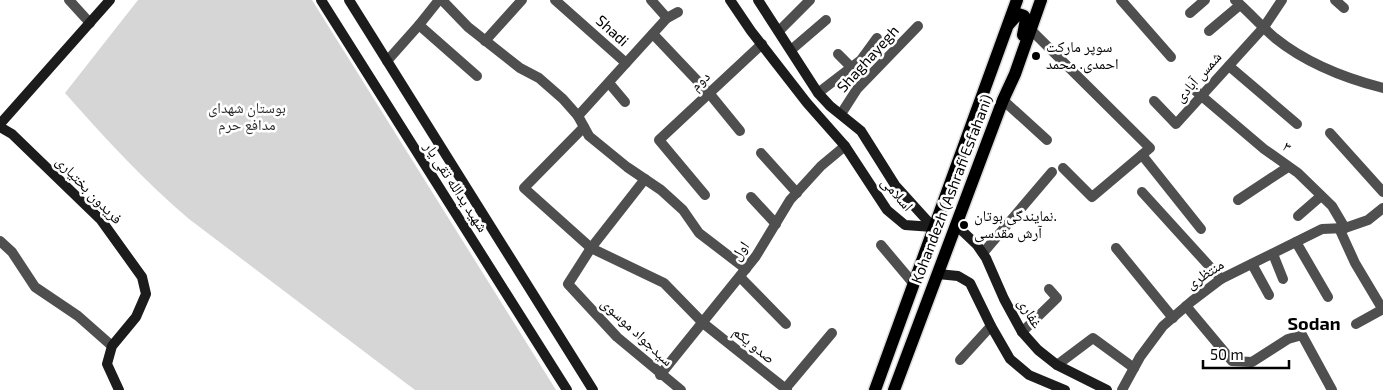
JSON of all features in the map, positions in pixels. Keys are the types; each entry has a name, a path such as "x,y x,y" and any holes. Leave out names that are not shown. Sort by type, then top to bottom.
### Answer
{"main road":[{"name":"Kohandezh (Ashrafi Esfahani)","path":"875,390 933,226 1017,0"},
{"name":"Kohandezh (Ashrafi Esfahani)","path":"894,390 1003,100 1015,74 1040,2"},
{"path":"1007,27 1018,14 1021,14 1026,19 1015,74"}],"street":[{"path":"69,0 90,23"},
{"path":"0,126 110,0"},
{"name":"شهید یدالله تقی یار","path":"321,0 567,390"},
{"name":"شهید یدالله تقی یار","path":"349,0 593,390"},
{"path":"387,61 440,0 468,28 520,68 539,78 563,99 578,116 589,136 608,153 661,190 682,210 699,233 743,273 786,324"},
{"path":"485,41 522,0"},
{"name":"Shadi","path":"555,0 626,63"},
{"path":"651,0 667,18"},
{"name":"اسلامی","path":"730,0 807,103 845,146 887,210 905,225 933,226"},
{"name":"اسلامی","path":"758,0 818,93 861,130 895,186 933,226"},
{"path":"779,31 810,0"},
{"path":"1121,0 1171,57"},
{"path":"1190,13 1205,0"},
{"name":"شمس آبادی","path":"1154,101 1176,124 1264,27 1282,0"},
{"path":"1335,0 1344,8"},
{"path":"1209,31 1238,2 1275,38 1312,63 1354,80 1382,84"},
{"path":"578,116 667,18 678,12"},
{"path":"791,50 826,20"},
{"path":"419,26 477,76"},
{"name":"Shaghayegh","path":"841,114 857,89 918,26"},
{"path":"1030,29 1150,148 1092,197 1063,168"},
{"path":"653,34 709,93 740,131"},
{"path":"818,93 861,60 877,38"},
{"name":"دوم","path":"705,195 659,140 762,44"},
{"path":"838,54 851,67"},
{"path":"1229,66 1297,124"},
{"path":"609,83 625,102"},
{"name":"۳","path":"1191,88 1288,167 1298,173 1332,206 1355,263 1383,310"},
{"path":"1003,100 1047,140"},
{"name":"فریدون بختیاری","path":"0,126 12,134 101,220 142,276 146,294 136,317 112,346"},
{"name":"صدو یکم","path":"584,127 524,188 591,248 664,283 703,323 786,389"},
{"path":"1330,133 1383,192"},
{"name":"اول","path":"660,375 743,273 796,193 821,166 845,146"},
{"path":"761,153 796,193"},
{"path":"1142,155 1201,229"},
{"path":"1238,200 1288,167"},
{"path":"982,253 1052,172"},
{"path":"591,248 645,179"},
{"path":"1142,192 1221,279"},
{"path":"1298,216 1321,196"},
{"path":"751,197 776,224"},
{"name":"منتظری","path":"1122,390 1140,357 1163,326 1221,279 1322,229 1342,228 1368,220 1383,208"},
{"name":"غفاری","path":"956,225 977,245 1022,332 1038,350 1057,365 1107,390"},
{"path":"0,242 12,252 35,287 78,316 112,346 107,364 119,390"},
{"path":"1296,242 1328,297"},
{"path":"881,244 913,283"},
{"name":"سیدجواد موسوی","path":"591,248 568,284 617,338 660,375 681,390"},
{"path":"1116,248 1173,318"},
{"path":"1273,254 1282,278"},
{"path":"1252,264 1269,295"},
{"path":"938,274 958,276 970,283 1010,359 1029,375 1065,390"},
{"path":"1022,332 1057,298 1049,289"},
{"path":"1186,306 1232,361 1252,362 1288,339 1302,336 1332,390"},
{"path":"1356,324 1383,310"},
{"path":"960,360 991,326"},
{"path":"786,389 832,333"},
{"path":"1057,365 1093,338 1134,368"}],"green space":[{"name":"بوستان شهدای مدافع حرم","path":"138,0 312,0 556,390 415,390 189,219 156,189 65,93"}],"place":[{"name":"سوپر مارکت احمدی. محمد","path":"1036,56"},
{"name":"نمایندگی بوتان. آرش مقدسی","path":"964,225"}],"district":[{"name":"Sodan","path":"1314,324"}]}
